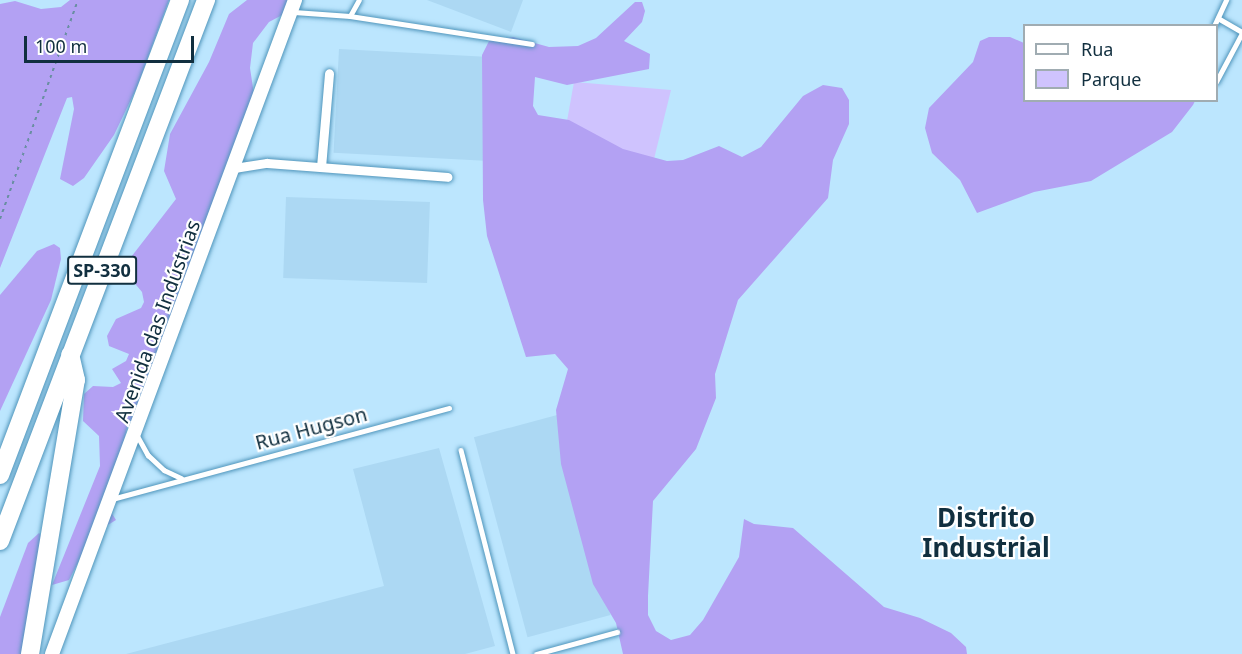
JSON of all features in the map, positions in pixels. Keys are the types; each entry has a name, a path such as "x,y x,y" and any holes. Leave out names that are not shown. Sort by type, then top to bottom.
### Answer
{"highway":[{"name":"SP-330","path":"0,475 180,0"},
{"name":"SP-330","path":"0,541 206,0"},
{"path":"30,654 76,380 70,354"}],"street":[{"name":"Avenida das Indústrias","path":"52,654 112,499 293,6"},
{"path":"321,167 328,73"},
{"path":"234,168 267,163 447,177"}],"lane":[{"path":"350,16 359,0"},
{"path":"1215,24 1226,0"},
{"path":"293,6 532,44"},
{"path":"1218,18 1242,32 1218,78"},
{"path":"1234,48 1242,52"},
{"name":"Rua Hugson","path":"112,499 181,478 449,408"},
{"path":"136,434 148,455 164,470 181,478"},
{"path":"460,450 513,654"},
{"path":"536,654 617,632"}],"path":[{"path":"0,219 78,0"}],"shaded area":[{"path":"70,0 169,0 137,87 114,135 84,178 73,186 60,179 74,109 72,97 67,98 0,268 0,4 15,1 41,9 61,7"},
{"path":"247,0 296,0 288,12 269,22 253,43 250,68 255,101 140,407 127,428 108,507 116,520 93,534 69,580 52,585 100,466 99,436 83,421 84,394 93,386 113,387 121,383 112,369 126,361 129,354 109,346 107,336 116,319 141,308 144,302 142,292 127,274 128,261 176,199 164,171 170,134 209,62 229,14"},
{"path":"427,0 523,0 511,32"},
{"path":"635,2 642,2 645,11 642,22 624,41 650,54 649,69 567,85 535,77 533,106 538,115 569,120 623,149 667,161 683,160 719,146 742,157 761,147 803,96 823,85 842,88 849,100 849,124 833,160 828,198 738,300 715,374 716,398 696,449 653,501 648,615 656,631 671,640 690,635 703,620 739,557 744,519 754,524 793,528 884,607 920,618 951,633 966,647 967,654 623,654 616,623 593,584 561,464 556,410 568,369 555,354 526,357 487,236 483,200 482,55 489,41 513,37 549,47 578,46 596,38"},
{"path":"989,37 1010,37 1023,43 1023,102 1194,102 1172,132 1091,181 1034,192 977,213 960,180 932,153 925,128 929,108 973,62 980,41"},
{"path":"339,49 490,57 484,161 334,153"},
{"path":"286,197 430,202 427,283 283,278"},
{"path":"54,244 60,248 61,259 51,300 0,411 0,295 37,251"},
{"path":"557,415 611,615 528,637 474,437"},
{"path":"439,448 495,646 465,654 126,654 384,586 353,469"},
{"path":"39,533 45,540 23,651 21,654 0,654 0,617 28,543"}],"green space":[{"path":"574,82 671,90 653,163 562,149"}],"district":[{"name":"Distrito Industrial","path":"986,533"}]}
